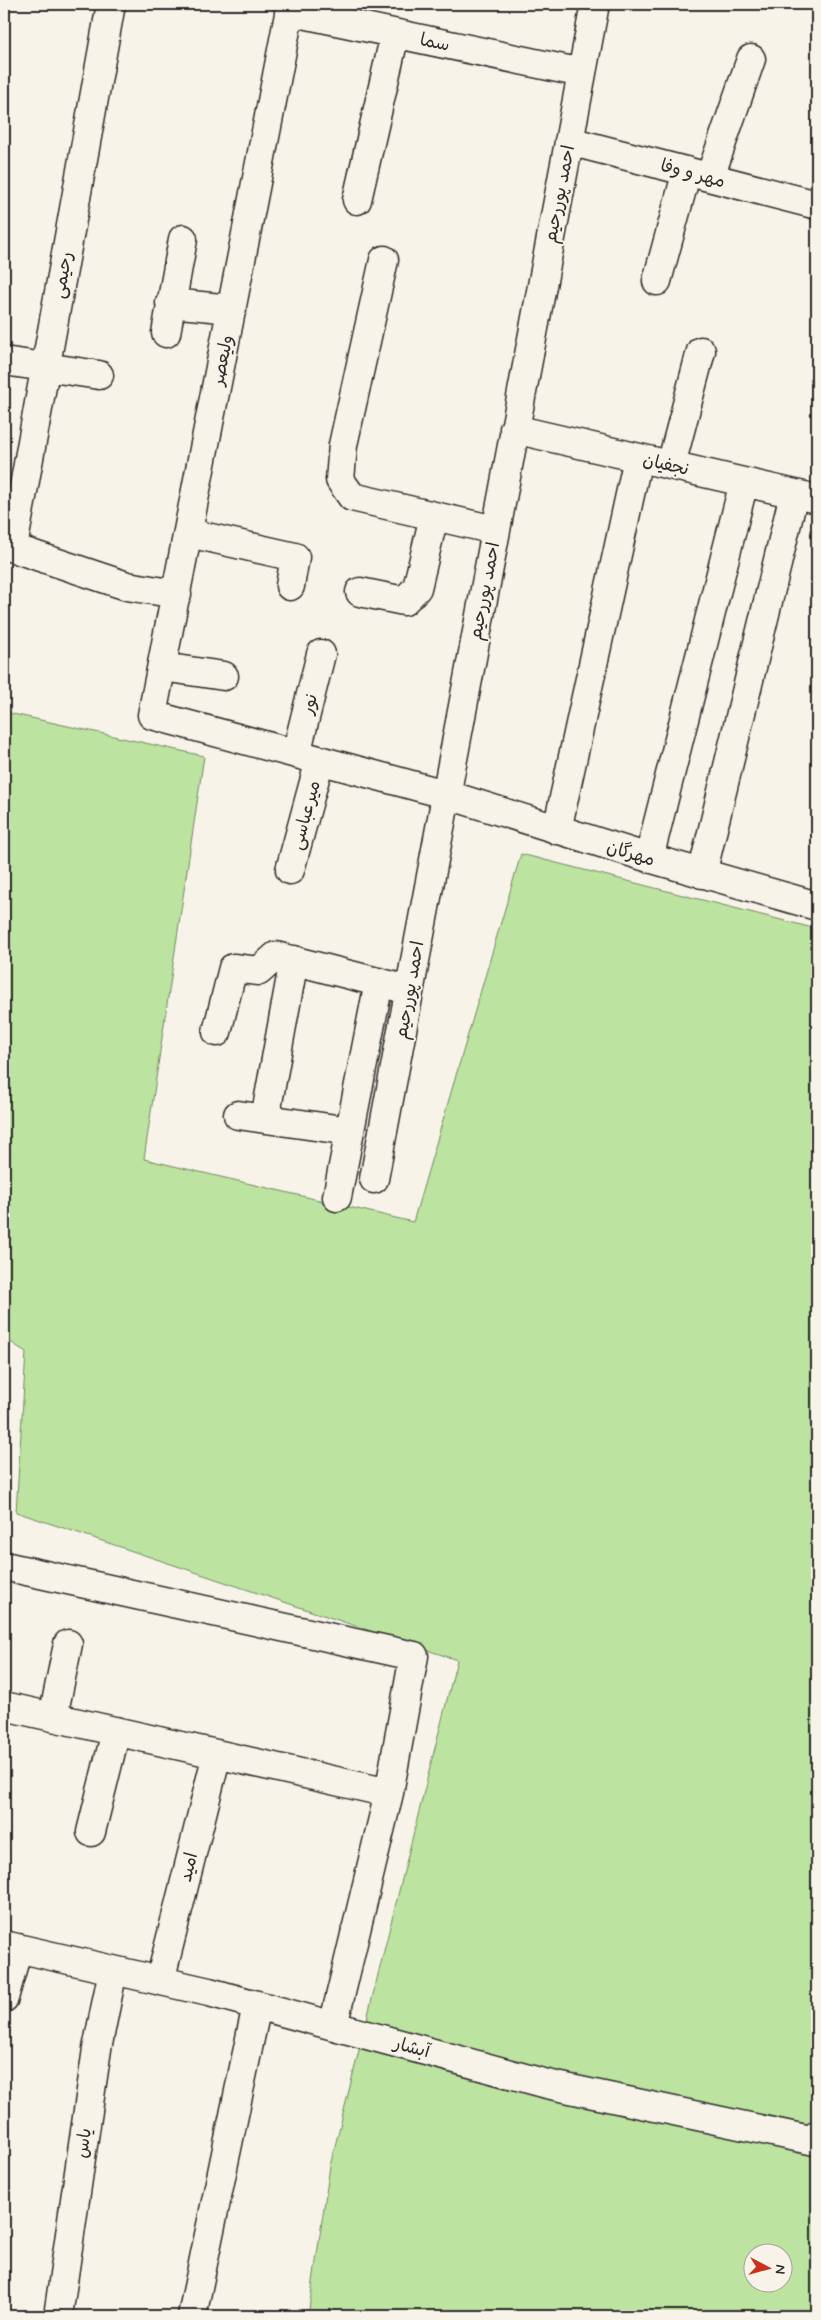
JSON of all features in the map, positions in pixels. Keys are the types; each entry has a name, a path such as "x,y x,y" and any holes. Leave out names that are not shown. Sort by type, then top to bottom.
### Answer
{"street":[{"name":"رحیمی","path":"8,546 45,368 111,4"},
{"name":"احمد پوررحیم","path":"374,1179 595,4"},
{"name":"سما","path":"290,8 395,34 582,73"},
{"name":"ولیعصر","path":"152,715 290,8"},
{"path":"357,200 395,34"},
{"path":"657,281 698,174 751,60"},
{"name":"مهر و وفا","path":"569,141 817,205"},
{"path":"166,333 182,239"},
{"path":"384,260 343,446 340,480 352,497 495,530"},
{"path":"170,303 232,309"},
{"path":"671,466 701,352"},
{"path":"4,361 99,375"},
{"name":"نجفیان","path":"514,429 806,497"},
{"path":"557,830 638,458"},
{"path":"649,858 744,482"},
{"path":"702,874 806,497"},
{"path":"360,592 404,601 417,588 434,516"},
{"path":"189,533 295,557 290,586"},
{"path":"8,546 127,586 177,594"},
{"name":"نور","path":"308,757 321,654"},
{"path":"162,667 224,676"},
{"name":"مهرگان","path":"152,715 445,794 702,874 817,903"},
{"name":"میرعباسی","path":"290,870 308,757"},
{"path":"217,1032 233,968 259,972 276,956 409,990"},
{"path":"265,1119 294,960"},
{"path":"337,1197 379,982"},
{"path":"238,1115 350,1131"},
{"path":"4,1566 414,1656 389,1793 333,2026"},
{"path":"53,1717 68,1644"},
{"path":"4,1706 389,1793"},
{"path":"91,1832 116,1731"},
{"name":"امید","path":"160,1981 217,1754"},
{"path":"4,1998 11,1947"},
{"name":"آبشار","path":"11,1947 257,2005 547,2084 814,2141 817,2135"},
{"name":"یاس","path":"58,2316 97,2049 114,1970"},
{"path":"192,2316 257,2005"}],"green space":[{"path":"4,712 204,756 144,1159 413,1222 521,854 817,929 817,2316 308,2316 330,2166 457,1660 16,1512 26,1352 4,1338"}]}
